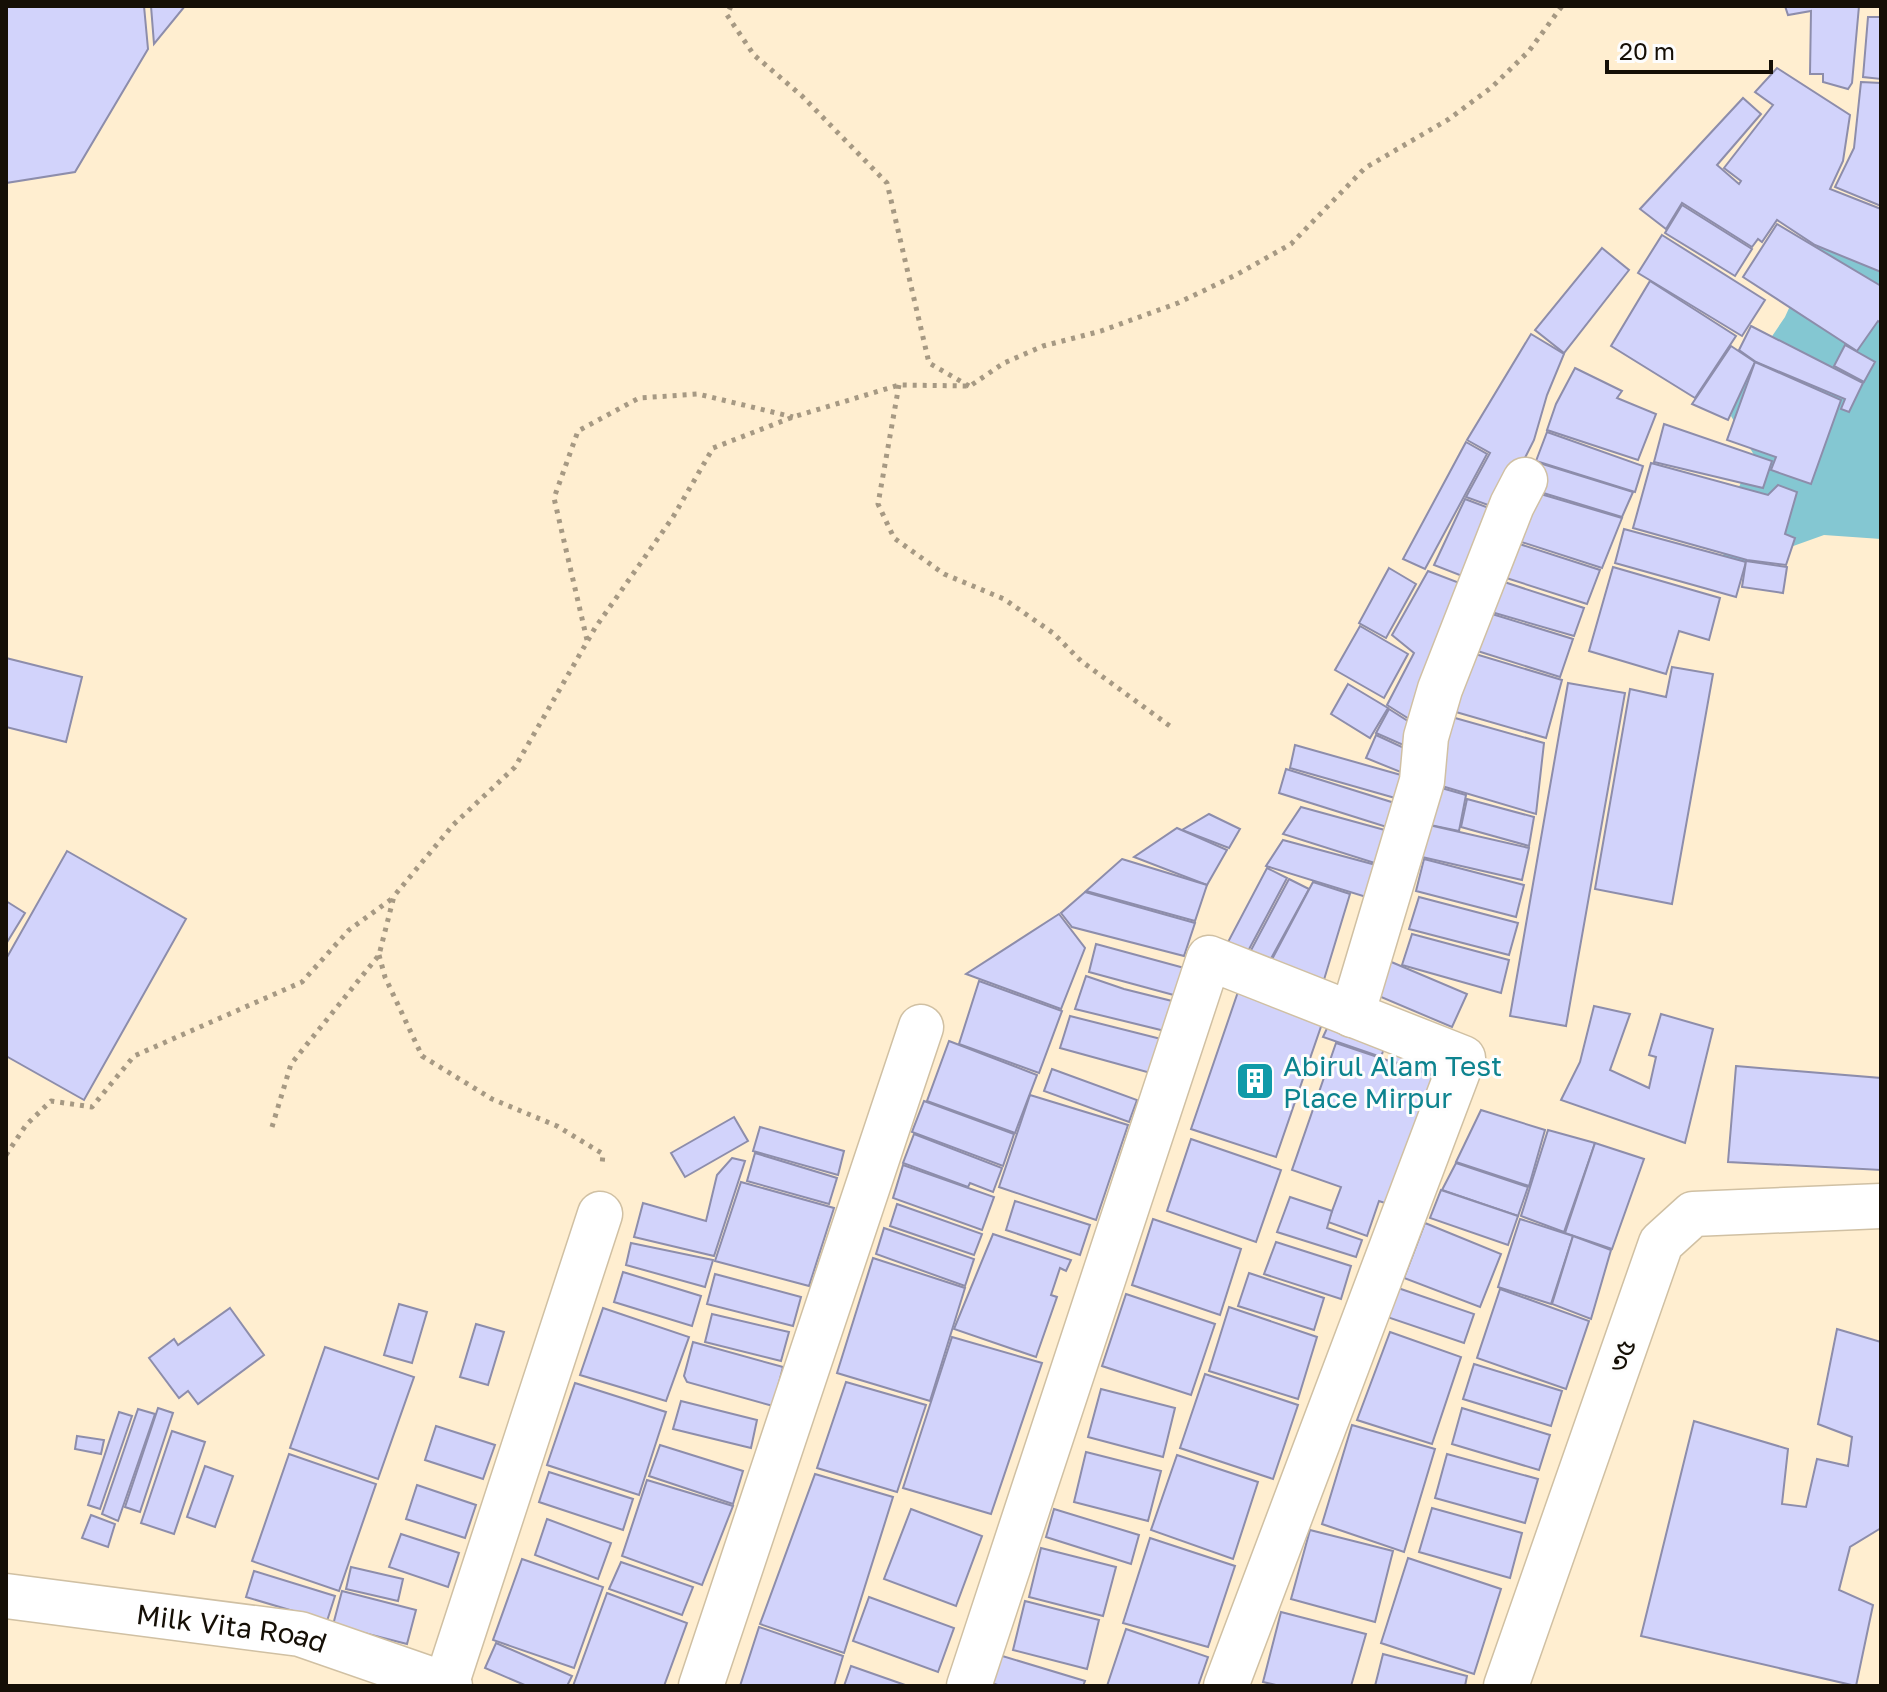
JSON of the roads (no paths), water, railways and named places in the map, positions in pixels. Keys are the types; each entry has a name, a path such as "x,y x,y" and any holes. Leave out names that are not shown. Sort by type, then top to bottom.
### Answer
{"street":[{"path":"1352,1015 1422,781 1426,737 1440,689 1512,505 1525,480"},
{"path":"969,1686 1209,958 1463,1058 1226,1686"},
{"path":"701,1686 921,1027"},
{"name":"৩৫","path":"1506,1686 1661,1243 1693,1214 1881,1206"},
{"path":"448,1685 600,1214"},
{"name":"Milk Vita Road","path":"6,1596 300,1634 448,1685"}],"water":[{"path":"1881,209 1881,539 1824,535 1721,572 1730,506 1754,455 1731,416 1739,385 1785,317 1824,231"}],"place":[{"name":"Abirul Alam Test Place Mirpur","path":"1255,1081"}]}
